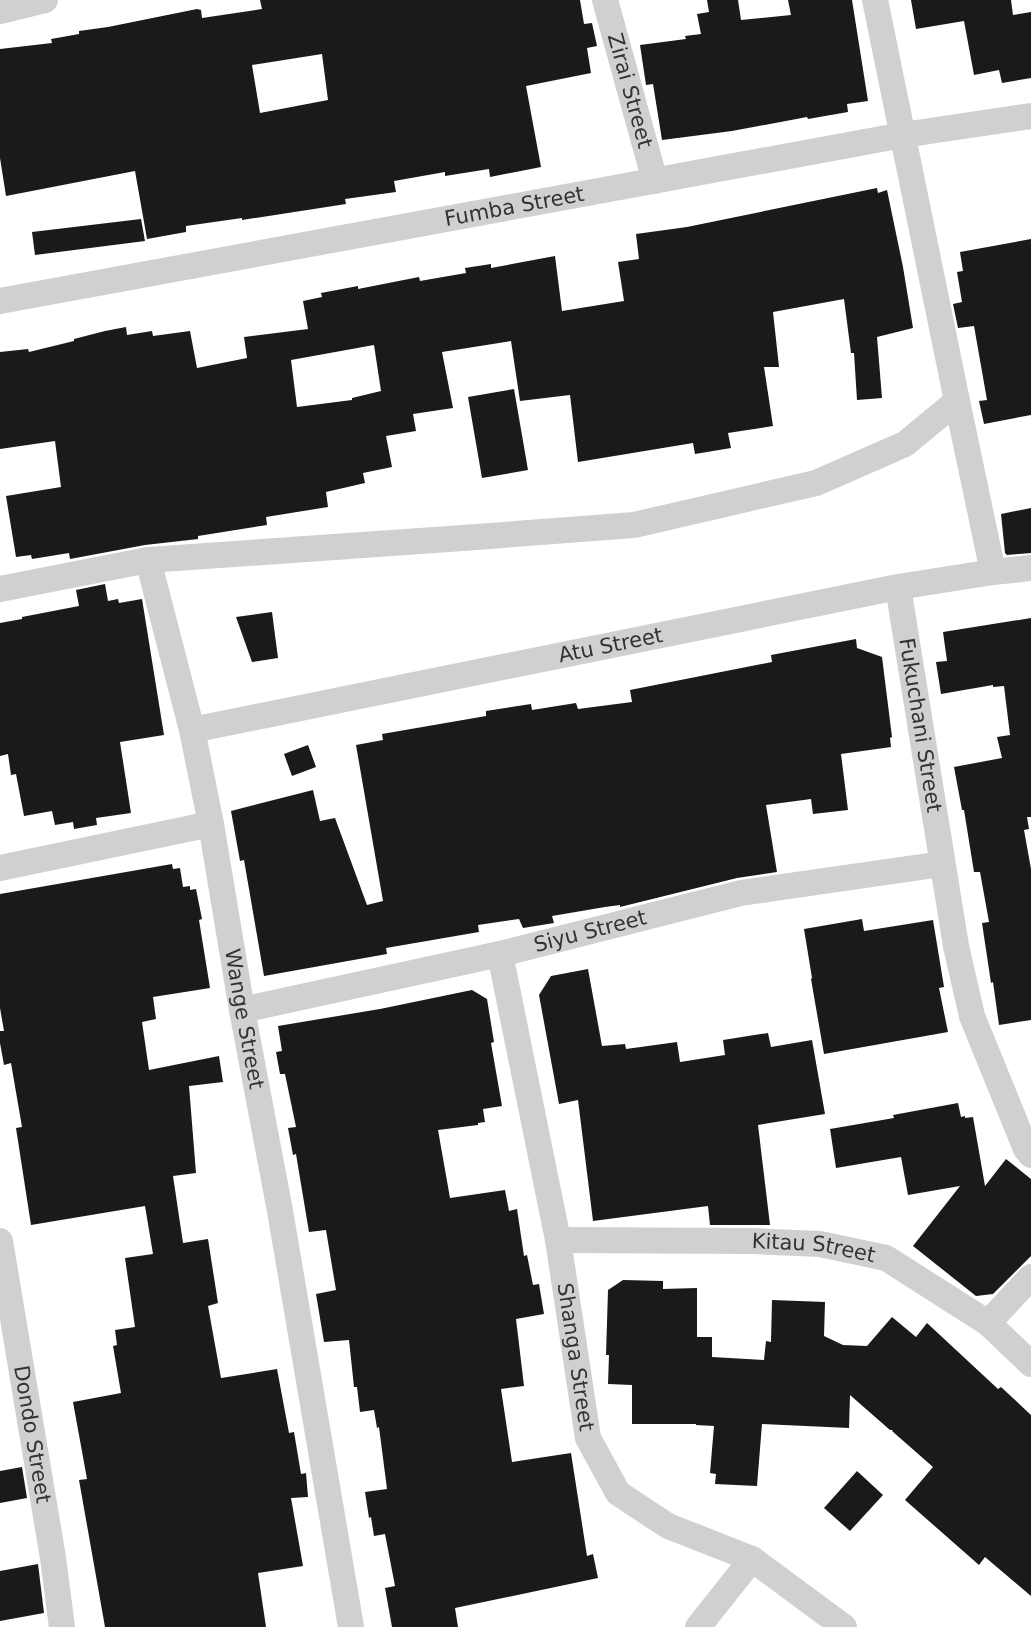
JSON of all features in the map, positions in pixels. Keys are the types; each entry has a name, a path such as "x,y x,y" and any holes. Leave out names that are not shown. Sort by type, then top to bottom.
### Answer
{"street":[{"path":"0,11 45,0"},
{"name":"Zirai Street","path":"605,0 655,181"},
{"path":"875,0 993,572"},
{"name":"Fumba Street","path":"0,301 903,135 1031,116"},
{"path":"0,589 148,560 634,525 816,484 905,444 957,401"},
{"name":"Wange Street","path":"148,560 192,730 211,824 351,1627"},
{"name":"Atu Street","path":"192,730 898,587 1031,568"},
{"name":"Fukuchani Street","path":"898,587 956,946 972,1016 1026,1149 1031,1155"},
{"path":"0,868 211,824"},
{"name":"Siyu Street","path":"242,1010 500,954 741,893 942,864"},
{"name":"Shanga Street","path":"500,954 558,1240 588,1438 618,1493 668,1526 752,1559 844,1627"},
{"name":"Kitau Street","path":"558,1240 820,1244 886,1258 988,1323 1031,1364"},
{"name":"Dondo Street","path":"0,1241 62,1627"},
{"path":"988,1323 1031,1277"},
{"path":"698,1627 752,1559"}],"building":[{"path":"260,0 580,0 584,24 592,23 597,46 587,48 591,73 526,86 541,167 490,177 489,169 445,176 445,172 394,181 396,192 345,199 346,204 186,226 186,232 147,239 135,171 6,196 0,158 0,49 52,43 51,39 79,34 79,31 197,9 201,10 202,18 262,9","holes":["322,54 328,100 260,113 252,65"]},
{"path":"707,0 738,0 741,20 791,15 788,0 852,0 868,101 847,104 848,112 662,140 653,84 646,85 640,45 686,39 685,36 701,34 697,14 709,12"},
{"path":"911,0 1011,0 1013,15 1031,12 1031,78 1002,83 999,70 974,75 964,21 916,29"},
{"path":"877,188 878,193 887,190 913,328 877,337 882,398 857,400 854,353 851,353 844,299 773,312 779,367 764,367 773,426 728,433 731,448 695,454 693,443 578,462 570,395 520,401 511,341 442,352 453,408 413,414 416,431 386,436 392,467 363,473 365,483 326,492 328,507 266,517 267,525 198,536 198,539 145,545 70,559 69,553 32,559 31,555 16,557 6,496 61,487 55,441 0,449 0,352 28,349 29,352 126,327 127,335 152,331 153,336 190,331 197,368 247,358 244,337 308,329 303,301 322,297 321,293 419,277 420,281 466,273 465,268 491,264 491,268 555,256 562,311 624,301 618,262 639,259 636,234 687,227","holes":["374,345 381,391 352,400 297,407 291,360"]},
{"path":"141,219 145,241 35,255 32,232"},
{"path":"1031,239 1031,415 984,424 979,401 987,400 974,326 958,328 953,304 962,302 957,272 963,271 960,252"},
{"path":"514,389 528,470 482,478 468,397"},
{"path":"1031,508 1031,553 1007,555 1001,514"},
{"path":"105,584 108,601 118,599 119,603 142,599 164,735 120,742 131,813 96,818 97,825 74,829 73,822 55,825 52,811 24,816 16,774 11,775 8,754 0,756 0,623 79,606 76,590"},
{"path":"272,612 278,658 252,662 236,617"},
{"path":"1031,618 1031,817 1027,817 1029,829 1024,830 1031,869 1031,1020 999,1025 982,923 989,922 980,872 974,872 954,767 1002,758 997,737 1010,735 1004,686 993,685 941,694 936,662 947,661 943,632"},
{"path":"856,639 857,648 882,657 891,747 841,754 848,810 813,814 811,799 766,805 777,872 737,878 620,907 552,916 554,923 523,928 519,919 478,925 479,932 386,948 387,954 264,976 244,860 240,861 231,811 313,790 320,821 335,818 367,905 383,901 356,745 383,740 382,734 486,716 486,711 531,704 532,710 576,703 578,709 632,702 630,690 772,662 771,655"},
{"path":"308,745 316,767 292,776 284,754"},
{"path":"172,864 173,869 180,868 183,887 196,889 210,988 153,997 156,1019 142,1022 149,1070 219,1056 223,1082 189,1086 196,1173 173,1176 183,1243 208,1239 218,1303 208,1306 221,1378 277,1369 289,1433 294,1432 301,1474 306,1473 308,1497 291,1498 303,1566 258,1573 266,1627 105,1627 79,1480 87,1479 73,1402 121,1393 113,1346 117,1345 115,1330 135,1327 125,1258 153,1254 145,1206 31,1225 16,1128 22,1127 11,1063 4,1065 0,1043 0,1031 4,1031 0,1008 0,894"},
{"path":"862,919 864,931 933,920 944,987 939,988 948,1032 824,1054 804,929"},
{"path":"588,969 602,1046 625,1044 626,1049 677,1042 680,1062 725,1055 723,1040 768,1033 771,1047 812,1040 825,1114 758,1125 770,1225 710,1225 708,1206 593,1221 578,1100 559,1104 539,995 551,976"},
{"path":"472,990 487,999 494,1042 491,1043 502,1106 483,1109 485,1122 478,1125 438,1130 450,1198 505,1190 509,1211 517,1209 524,1256 527,1255 533,1285 539,1284 544,1314 516,1319 524,1386 501,1389 512,1462 571,1453 587,1556 593,1554 598,1578 455,1608 458,1627 392,1627 385,1588 395,1586 385,1534 374,1536 365,1492 387,1489 379,1427 377,1428 374,1410 360,1412 357,1387 354,1387 349,1340 324,1342 316,1294 336,1290 326,1230 309,1232 296,1154 293,1155 288,1128 296,1127 285,1074 280,1074 276,1052 282,1051 278,1026"},
{"path":"958,1103 961,1117 973,1117 985,1186 1006,1159 1031,1179 1031,1256 993,1294 976,1296 913,1246 960,1186 908,1195 901,1157 836,1168 830,1129"},
{"path":"623,1280 663,1281 663,1289 697,1288 697,1337 712,1337 712,1357 764,1360 766,1341 771,1342 772,1300 825,1302 824,1336 843,1345 867,1346 892,1317 916,1337 927,1323 998,1389 1001,1387 1031,1415 1031,1596 985,1557 979,1565 905,1500 933,1467 850,1395 849,1428 762,1424 757,1486 715,1484 716,1474 710,1473 714,1426 632,1424 632,1385 608,1384 609,1355 606,1355 608,1290"},
{"path":"22,1467 27,1498 0,1503 0,1471"},
{"path":"857,1471 883,1495 850,1531 824,1508"},
{"path":"38,1564 44,1613 0,1621 0,1571"}]}
